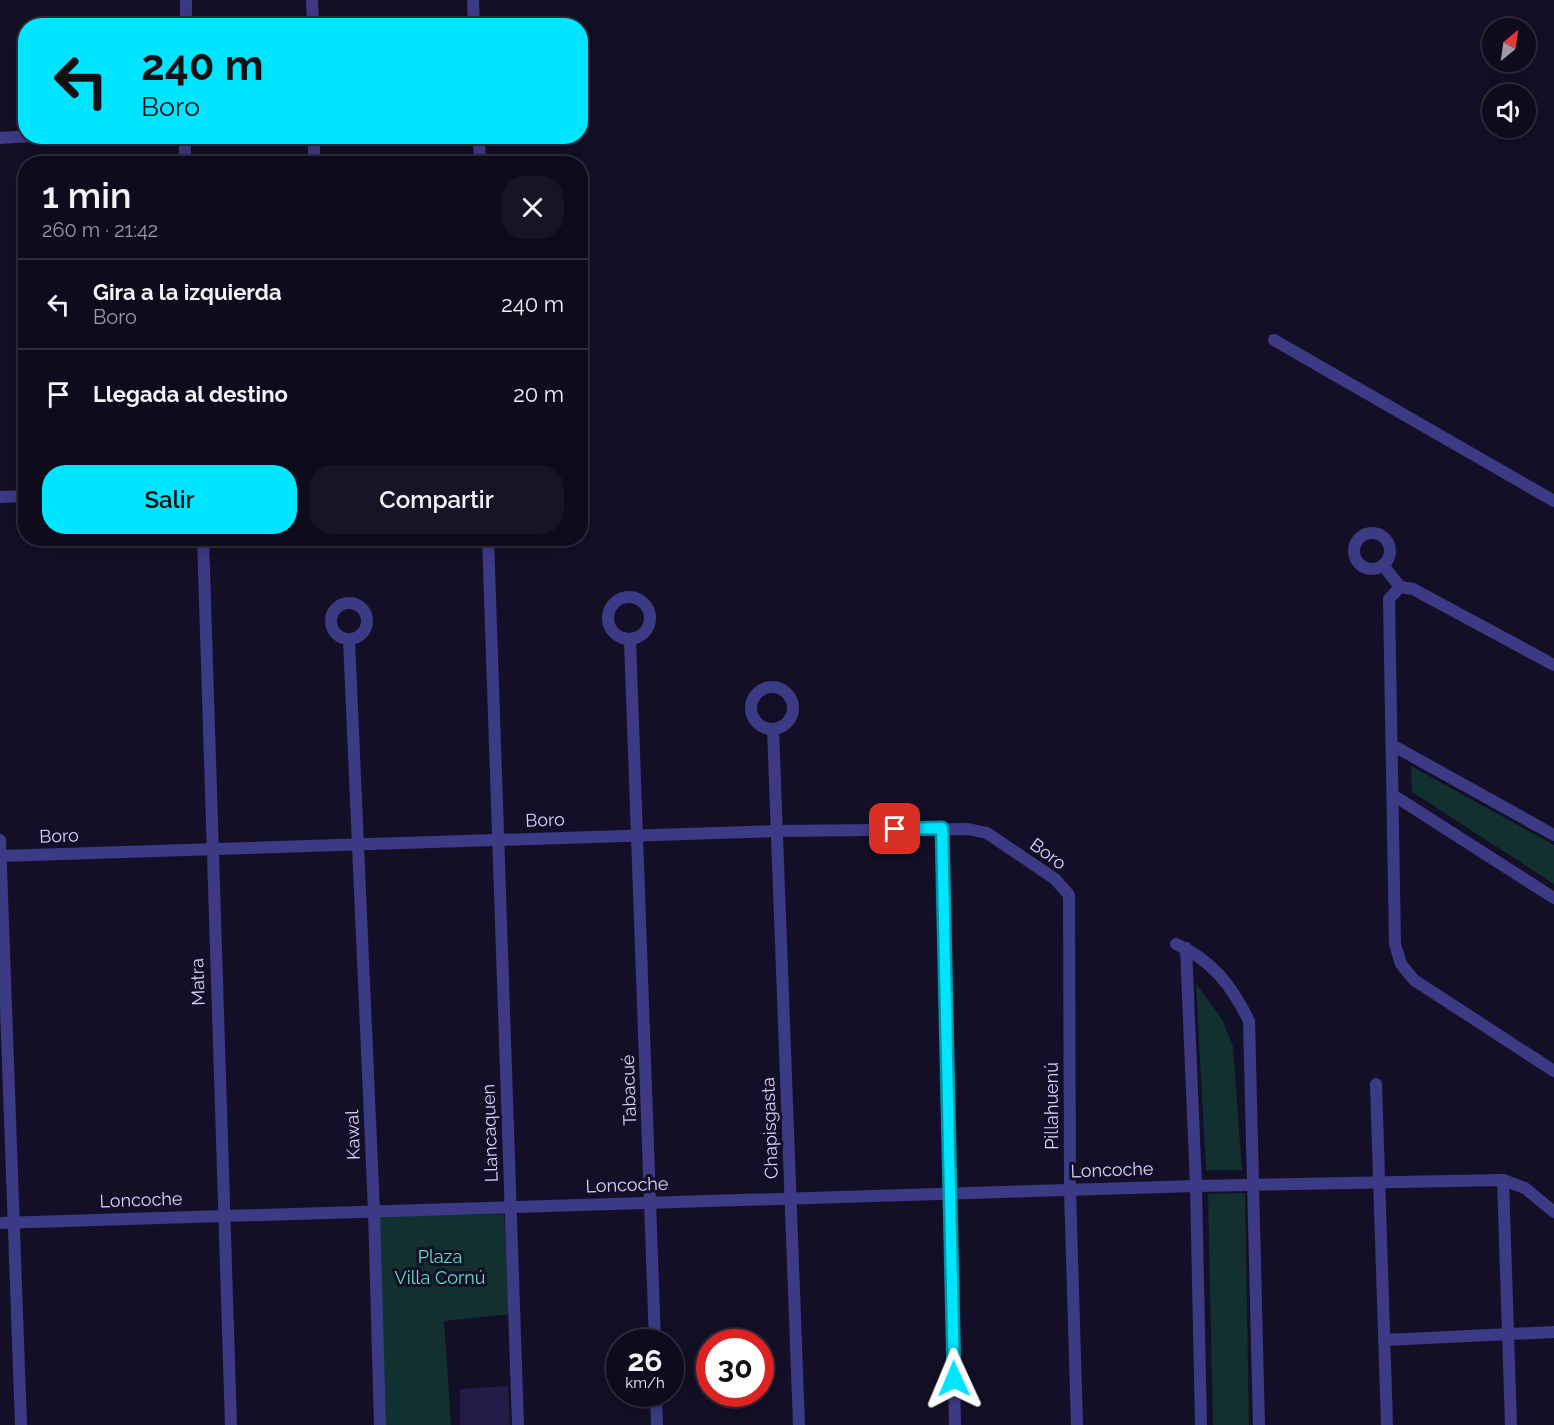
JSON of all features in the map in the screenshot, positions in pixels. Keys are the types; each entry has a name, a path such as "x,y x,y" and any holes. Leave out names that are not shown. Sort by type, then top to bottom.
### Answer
{"street":[{"path":"186,0 186,18"},
{"path":"312,0 313,18"},
{"path":"473,0 474,18"},
{"path":"0,138 18,137"},
{"path":"1274,340 1554,501"},
{"path":"0,497 18,496"},
{"name":"Matra","path":"202,546 231,1425"},
{"name":"Llancaquen","path":"488,546 518,1425"},
{"path":"1383,565 1400,587 1413,588 1554,665"},
{"path":"1400,587 1389,599 1388,610 1395,944 1401,964 1414,980 1554,1071"},
{"name":"Kawal","path":"349,640 374,1211 380,1425"},
{"name":"Tabacué","path":"630,640 655,1329"},
{"name":"Chapisgasta","path":"773,729 799,1425"},
{"path":"1392,745 1554,835"},
{"path":"1393,795 1554,898"},
{"path":"942,828 955,1425"},
{"name":"Boro","path":"0,855 942,828 987,833 1055,879 1069,895"},
{"path":"0,840 21,1425"},
{"name":"Pillahuenú","path":"1069,895 1070,1190 1077,1425"},
{"path":"1201,1425 1196,1186 1181,946 1223,976 1249,1021 1259,1425"},
{"path":"1376,1084 1387,1425"},
{"path":"1511,1425 1503,1180 1525,1188 1554,1212"},
{"name":"Loncoche","path":"0,1223 1196,1186 1503,1180"},
{"path":"1384,1340 1554,1332"},
{"path":"656,1407 657,1425"}],"green space":[{"path":"1411,766 1554,845 1554,884 1412,792"},
{"path":"1196,984 1222,1019 1233,1047 1242,1170 1206,1170"},
{"path":"1245,1193 1249,1425 1213,1425 1208,1194"},
{"name":"Plaza Villa Cornú","path":"504,1214 510,1314 444,1321 451,1425 386,1425 378,1216"}],"building":[{"path":"508,1386 510,1425 460,1425 460,1389"}],"route":[{"path":"895,829 942,828 954,1379"}]}
